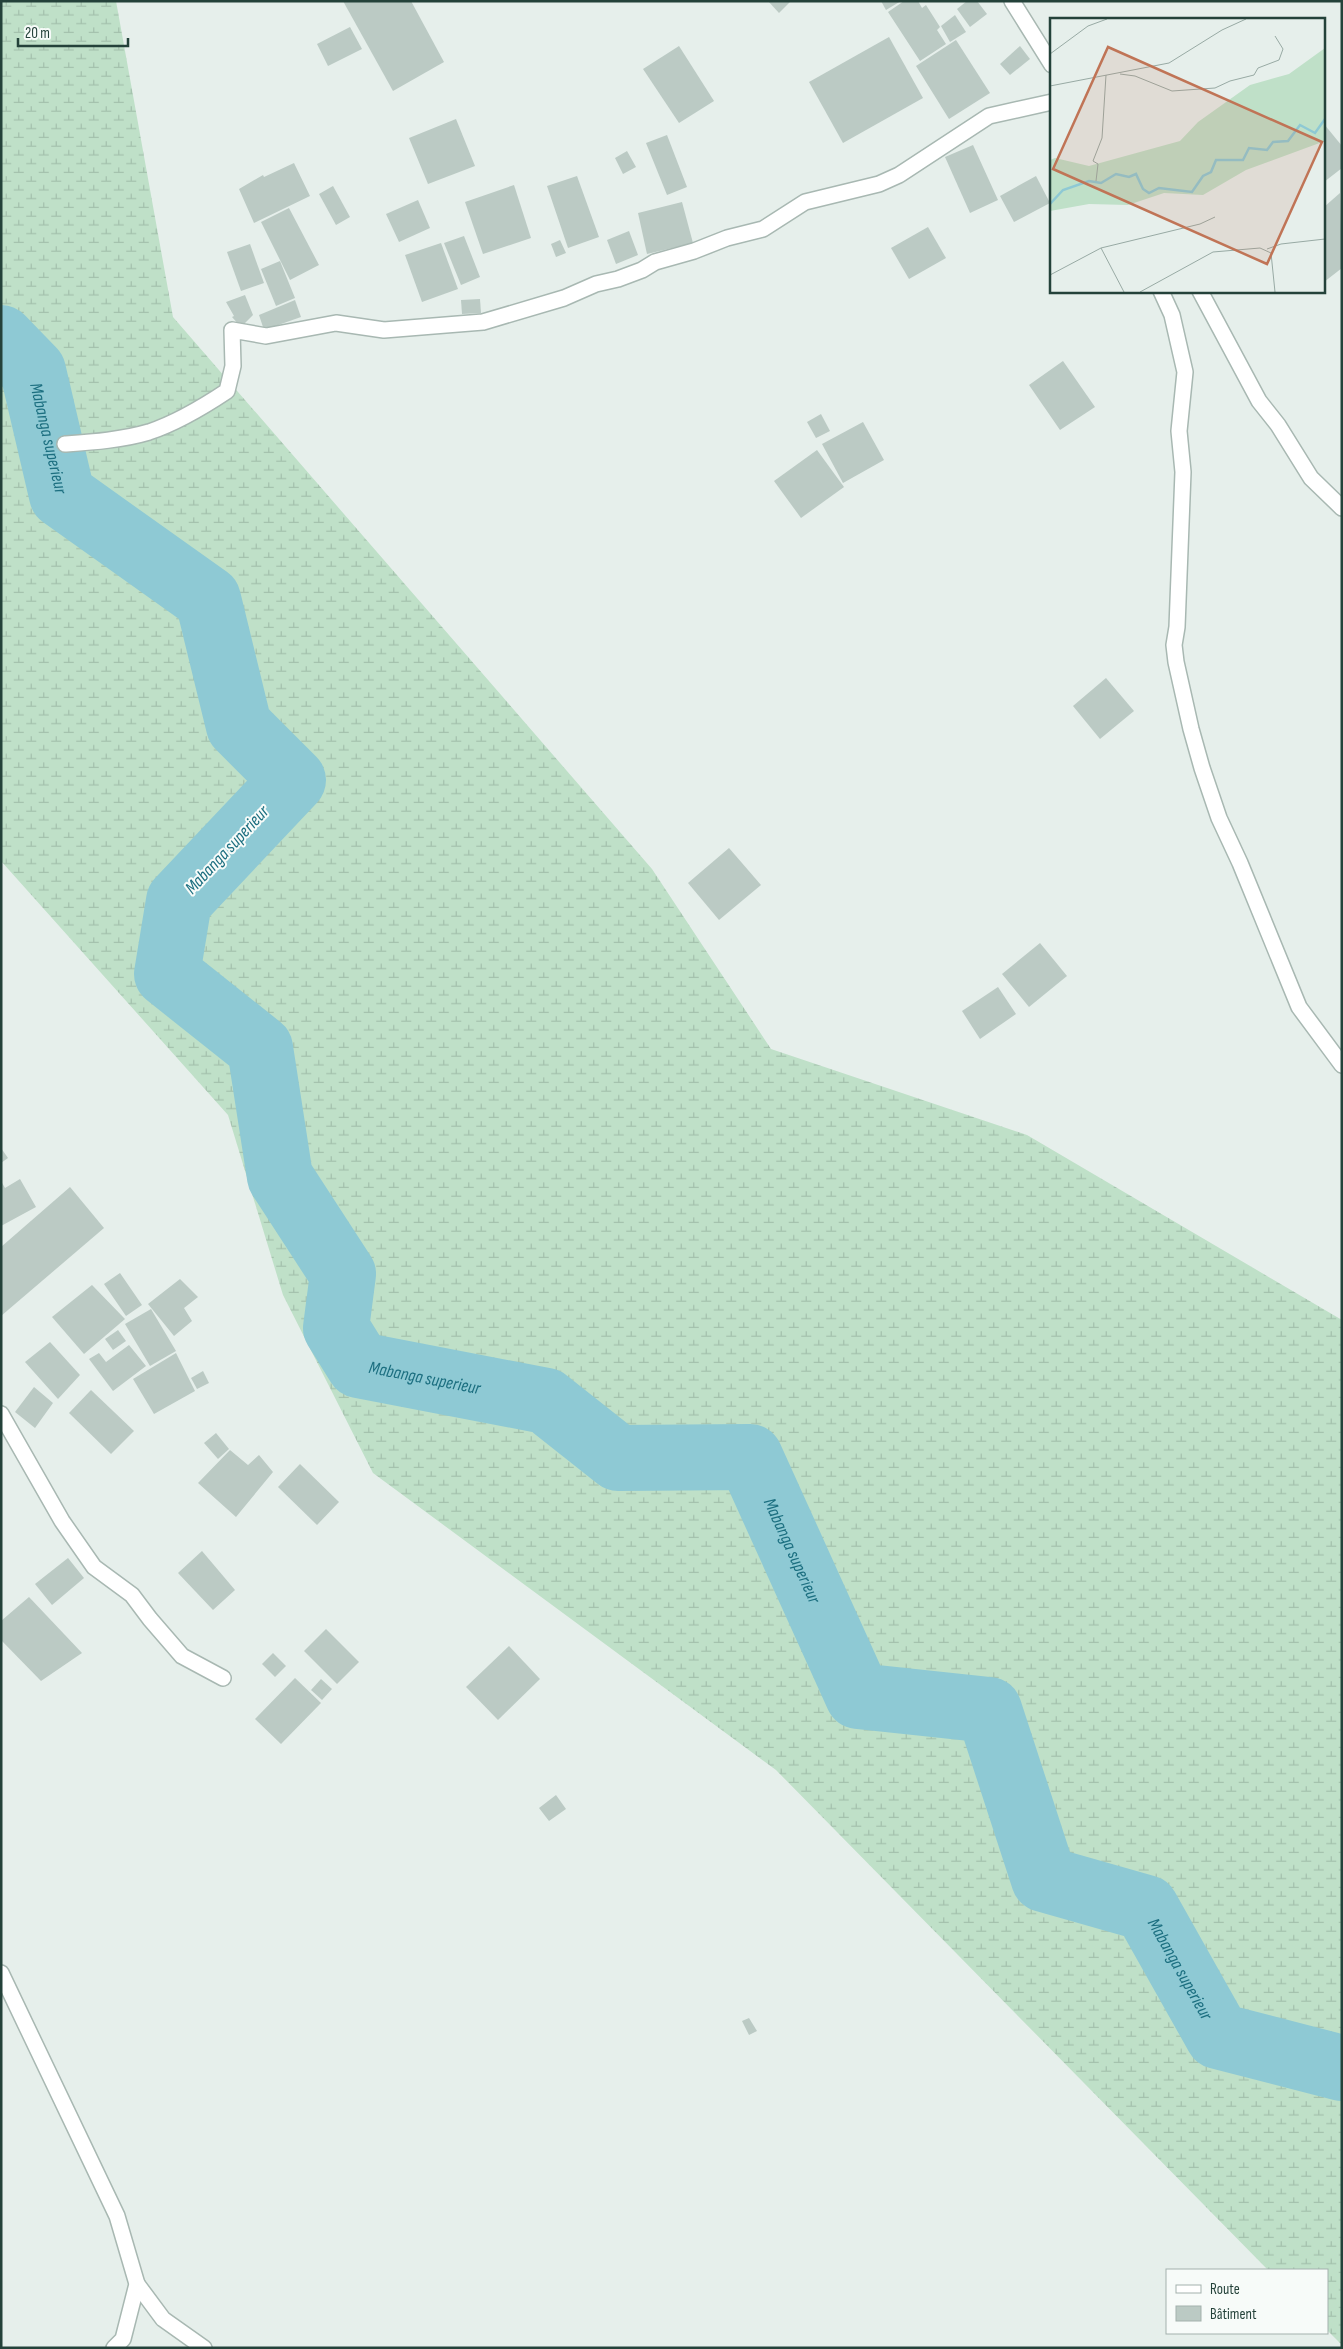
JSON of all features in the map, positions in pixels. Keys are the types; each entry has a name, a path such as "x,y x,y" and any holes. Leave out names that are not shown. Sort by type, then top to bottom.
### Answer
{"street":[{"path":"1012,1 1050,62"},
{"path":"66,444 103,441 149,431 202,407 227,391 233,366 232,330 266,336 336,323 384,330 483,322 564,298 596,284 618,279 642,270 655,262 694,251 727,238 763,229 805,202 880,184 899,175 989,116 1050,102"},
{"path":"1161,292 1172,315 1185,372 1179,431 1183,472 1177,627 1174,644 1191,729 1219,818 1240,863 1299,1008 1342,1065"},
{"path":"1201,292 1259,401 1278,425 1311,478 1342,508"},
{"path":"1,1414 62,1521 94,1567 132,1594 150,1619 182,1656 223,1678"},
{"path":"1,1973 117,2216 137,2284 163,2319 204,2348"},
{"path":"114,2348 123,2339 137,2284"}],"green space":[{"path":"1,1 116,1 173,317 652,869 771,1049 1027,1135 1342,1320 1342,2345 1328,2331 1328,2269 1267,2269 776,1770 373,1473 283,1295 228,1115 1,861"}],"building":[{"path":"343,1 411,1 444,62 393,91"},
{"path":"768,1 791,1 779,13"},
{"path":"881,1 901,1 886,10"},
{"path":"904,1 918,1 922,8 926,5 940,27 937,30 946,44 920,61 888,12"},
{"path":"967,1 977,1 987,14 970,27 957,9"},
{"path":"955,15 966,32 950,42 941,26"},
{"path":"350,27 362,49 328,66 317,44"},
{"path":"889,37 923,98 843,143 809,82"},
{"path":"956,40 990,93 949,119 916,66"},
{"path":"679,46 714,101 679,123 643,69"},
{"path":"1020,46 1030,59 1010,75 1000,64"},
{"path":"456,119 475,166 428,184 409,138"},
{"path":"1326,126 1342,146 1342,168 1326,180"},
{"path":"667,135 687,187 667,195 646,143"},
{"path":"973,145 998,200 970,213 945,157"},
{"path":"627,151 636,167 623,174 615,158"},
{"path":"294,163 310,196 254,223 239,189 263,175 264,177"},
{"path":"577,176 599,237 568,248 547,186"},
{"path":"1036,176 1050,203 1014,222 1000,196"},
{"path":"514,185 531,238 483,254 465,202"},
{"path":"333,186 350,217 336,225 319,194"},
{"path":"1340,193 1342,268 1326,280 1326,205"},
{"path":"418,200 430,228 399,242 386,214"},
{"path":"682,202 693,243 647,254 638,213"},
{"path":"289,208 319,265 290,280 261,222"},
{"path":"928,227 946,258 909,279 891,248"},
{"path":"629,231 638,255 616,264 607,240"},
{"path":"464,236 480,277 461,285 444,243"},
{"path":"560,240 566,253 556,257 551,244"},
{"path":"441,243 458,289 422,302 405,255"},
{"path":"250,244 264,283 241,291 227,252"},
{"path":"280,261 295,298 276,306 261,269"},
{"path":"245,295 253,315 241,327 232,317 234,316 226,302"},
{"path":"480,299 481,313 462,314 461,300"},
{"path":"295,300 301,317 264,330 259,315"},
{"path":"1063,361 1095,407 1060,430 1029,385"},
{"path":"821,414 830,431 816,438 807,422"},
{"path":"863,422 884,460 843,483 822,444"},
{"path":"817,450 844,487 801,518 774,481"},
{"path":"1106,678 1134,711 1100,739 1073,706"},
{"path":"729,848 761,885 719,920 688,883"},
{"path":"1040,943 1067,976 1029,1007 1002,974"},
{"path":"998,987 1016,1014 980,1039 962,1011"},
{"path":"1,1148 8,1158 1,1163"},
{"path":"20,1179 36,1207 1,1226 1,1181 5,1188"},
{"path":"70,1187 104,1228 1,1316 1,1247"},
{"path":"120,1273 142,1305 126,1316 104,1284"},
{"path":"180,1279 198,1297 184,1308 192,1321 174,1336 148,1304"},
{"path":"92,1285 125,1319 84,1354 52,1317"},
{"path":"151,1309 176,1351 150,1366 125,1324"},
{"path":"118,1330 126,1341 113,1350 105,1339"},
{"path":"50,1342 80,1375 58,1399 25,1362"},
{"path":"129,1345 146,1366 113,1391 89,1359 99,1353 106,1362"},
{"path":"176,1353 195,1391 154,1414 133,1379"},
{"path":"203,1371 209,1383 197,1389 191,1378"},
{"path":"34,1387 53,1403 35,1428 15,1412"},
{"path":"91,1390 134,1431 111,1454 69,1413"},
{"path":"216,1433 229,1449 218,1459 204,1443"},
{"path":"230,1450 248,1465 259,1455 273,1472 236,1517 198,1483"},
{"path":"300,1464 339,1502 317,1525 278,1487"},
{"path":"202,1551 235,1590 213,1610 178,1573"},
{"path":"68,1558 84,1578 52,1605 35,1584"},
{"path":"29,1597 82,1653 41,1681 1,1640 1,1621"},
{"path":"326,1629 359,1662 337,1684 304,1651"},
{"path":"509,1646 540,1679 498,1720 466,1687"},
{"path":"273,1653 286,1666 275,1677 262,1664"},
{"path":"295,1678 321,1703 281,1744 255,1719"},
{"path":"321,1679 332,1689 322,1700 311,1690"},
{"path":"556,1795 566,1809 549,1821 539,1808"},
{"path":"749,2018 757,2031 749,2035 742,2021"}],"waterway":[{"name":"Mabanga superieur","path":"1,338 33,371 62,495 208,599 239,726 293,780 179,901 167,974 260,1048 280,1177 343,1274 336,1328 359,1365 546,1401 618,1458 750,1457 858,1696 989,1710 1044,1879 1146,1908 1218,2036 1342,2068"}]}
